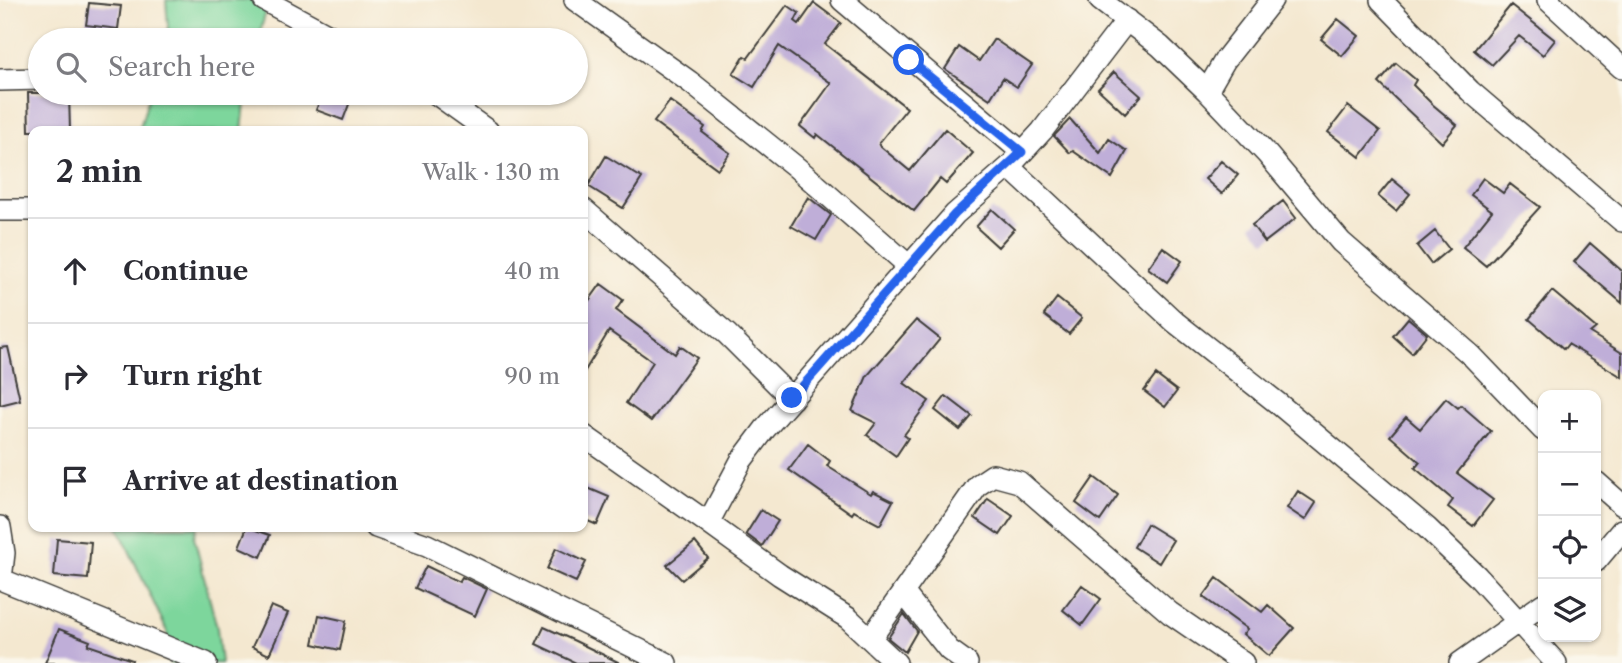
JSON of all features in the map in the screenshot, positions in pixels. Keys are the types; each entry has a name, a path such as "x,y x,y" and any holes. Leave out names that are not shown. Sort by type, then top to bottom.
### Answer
{"street":[{"path":"264,0 316,28"},
{"path":"575,0 743,124 909,266"},
{"path":"842,0 1015,160 1175,322 1280,405 1427,528 1519,621 1556,663"},
{"path":"1100,0 1127,20 1207,91 1267,154 1341,242 1472,356 1538,425"},
{"path":"1207,91 1251,23 1272,0"},
{"path":"1381,0 1470,91 1622,221"},
{"path":"1548,0 1622,68"},
{"path":"708,523 741,461 792,398 955,214 1015,160 1127,20"},
{"path":"0,80 28,79"},
{"path":"452,105 481,126"},
{"path":"0,210 28,210"},
{"path":"588,213 727,334 792,398"},
{"path":"588,439 780,575 848,618 897,663"},
{"path":"872,638 978,485 993,475 1019,481 1170,613 1243,663"},
{"path":"1601,486 1622,505"},
{"path":"0,527 4,553 0,579 206,663"},
{"path":"390,532 427,545 666,663"},
{"path":"1601,556 1619,540"},
{"path":"903,592 949,650 967,663"},
{"path":"1460,663 1538,608"}],"green space":[{"path":"166,0 269,0 261,28 168,28"},
{"path":"147,105 245,105 243,126 140,126"},
{"path":"120,532 196,532 194,537 217,628 221,663 170,663 167,631"}],"building":[{"path":"89,3 121,6 118,28 86,25"},
{"path":"814,3 841,23 825,44 907,108 879,143 881,147 910,171 945,129 973,153 946,184 940,179 914,211 817,134 815,138 800,126 831,83 779,46 754,87 733,74 744,56 748,58 787,5 799,13 795,21 799,24"},
{"path":"1511,5 1555,40 1543,55 1519,36 1492,65 1474,50"},
{"path":"1338,19 1359,36 1342,56 1321,39"},
{"path":"994,39 1032,65 1017,87 1003,78 990,99 945,69 959,47 979,61"},
{"path":"1396,63 1416,80 1413,85 1457,125 1442,143 1379,83"},
{"path":"1114,72 1141,96 1125,114 1098,89"},
{"path":"670,101 705,127 702,132 730,153 718,169 654,122"},
{"path":"28,105 69,105 70,126 29,126"},
{"path":"318,105 349,105 343,120 316,110"},
{"path":"1348,106 1380,131 1360,157 1328,132"},
{"path":"1070,119 1100,153 1109,139 1127,151 1112,178 1073,151 1070,153 1054,136"},
{"path":"606,156 642,178 623,208 588,186"},
{"path":"1221,161 1238,175 1222,194 1205,179"},
{"path":"1483,178 1503,193 1510,184 1540,207 1486,266 1463,247 1492,211 1471,195"},
{"path":"1392,179 1410,194 1396,211 1378,196"},
{"path":"808,197 831,215 816,240 791,226"},
{"path":"1283,201 1296,218 1265,242 1252,225"},
{"path":"992,209 1014,229 998,247 976,227"},
{"path":"1435,231 1449,249 1431,264 1417,246"},
{"path":"1590,243 1622,271 1622,303 1574,262"},
{"path":"1163,247 1182,261 1167,282 1148,268"},
{"path":"601,284 623,300 616,310 675,354 680,346 697,358 651,421 626,403 653,362 609,331 588,366 588,302"},
{"path":"1552,291 1596,328 1590,333 1622,353 1622,377 1568,344 1564,349 1529,319"},
{"path":"1057,298 1082,318 1069,334 1044,315"},
{"path":"1408,318 1427,334 1412,353 1393,336"},
{"path":"916,320 940,339 904,383 929,401 904,435 908,438 896,456 867,435 876,423 852,411 867,376"},
{"path":"8,347 20,400 0,405 0,348"},
{"path":"1156,375 1177,391 1165,407 1144,391"},
{"path":"946,396 972,416 960,430 935,410"},
{"path":"1446,398 1458,408 1461,405 1491,431 1457,473 1493,500 1473,526 1448,507 1453,500 1415,468 1420,462 1390,436 1406,417 1420,429"},
{"path":"808,444 830,461 827,466 871,494 873,491 893,501 880,525 854,511 852,514 789,470"},
{"path":"1094,477 1118,495 1100,521 1076,503"},
{"path":"588,488 609,497 597,525 588,521"},
{"path":"1298,491 1316,503 1305,520 1287,508"},
{"path":"988,499 1013,516 1000,535 975,518"},
{"path":"761,510 778,521 762,546 746,534"},
{"path":"1147,524 1173,540 1159,563 1134,547"},
{"path":"245,532 270,535 261,557 239,547"},
{"path":"57,539 91,542 88,579 54,576"},
{"path":"695,542 708,558 682,580 667,565"},
{"path":"556,548 586,562 576,582 547,569"},
{"path":"426,566 459,582 462,577 487,589 475,616 415,588"},
{"path":"1217,578 1262,612 1268,605 1294,628 1269,656 1243,634 1247,629 1203,597"},
{"path":"1082,585 1101,599 1082,625 1063,610"},
{"path":"271,606 288,613 269,655 252,647"},
{"path":"904,614 917,631 905,652 888,638"},
{"path":"319,615 346,621 340,650 313,644"},
{"path":"544,627 620,663 576,663 536,644"},
{"path":"59,629 90,641 88,645 132,660 131,663 45,663"}],"route":[{"path":"792,398 847,340 955,214 1009,167 1022,152 909,60"}]}
